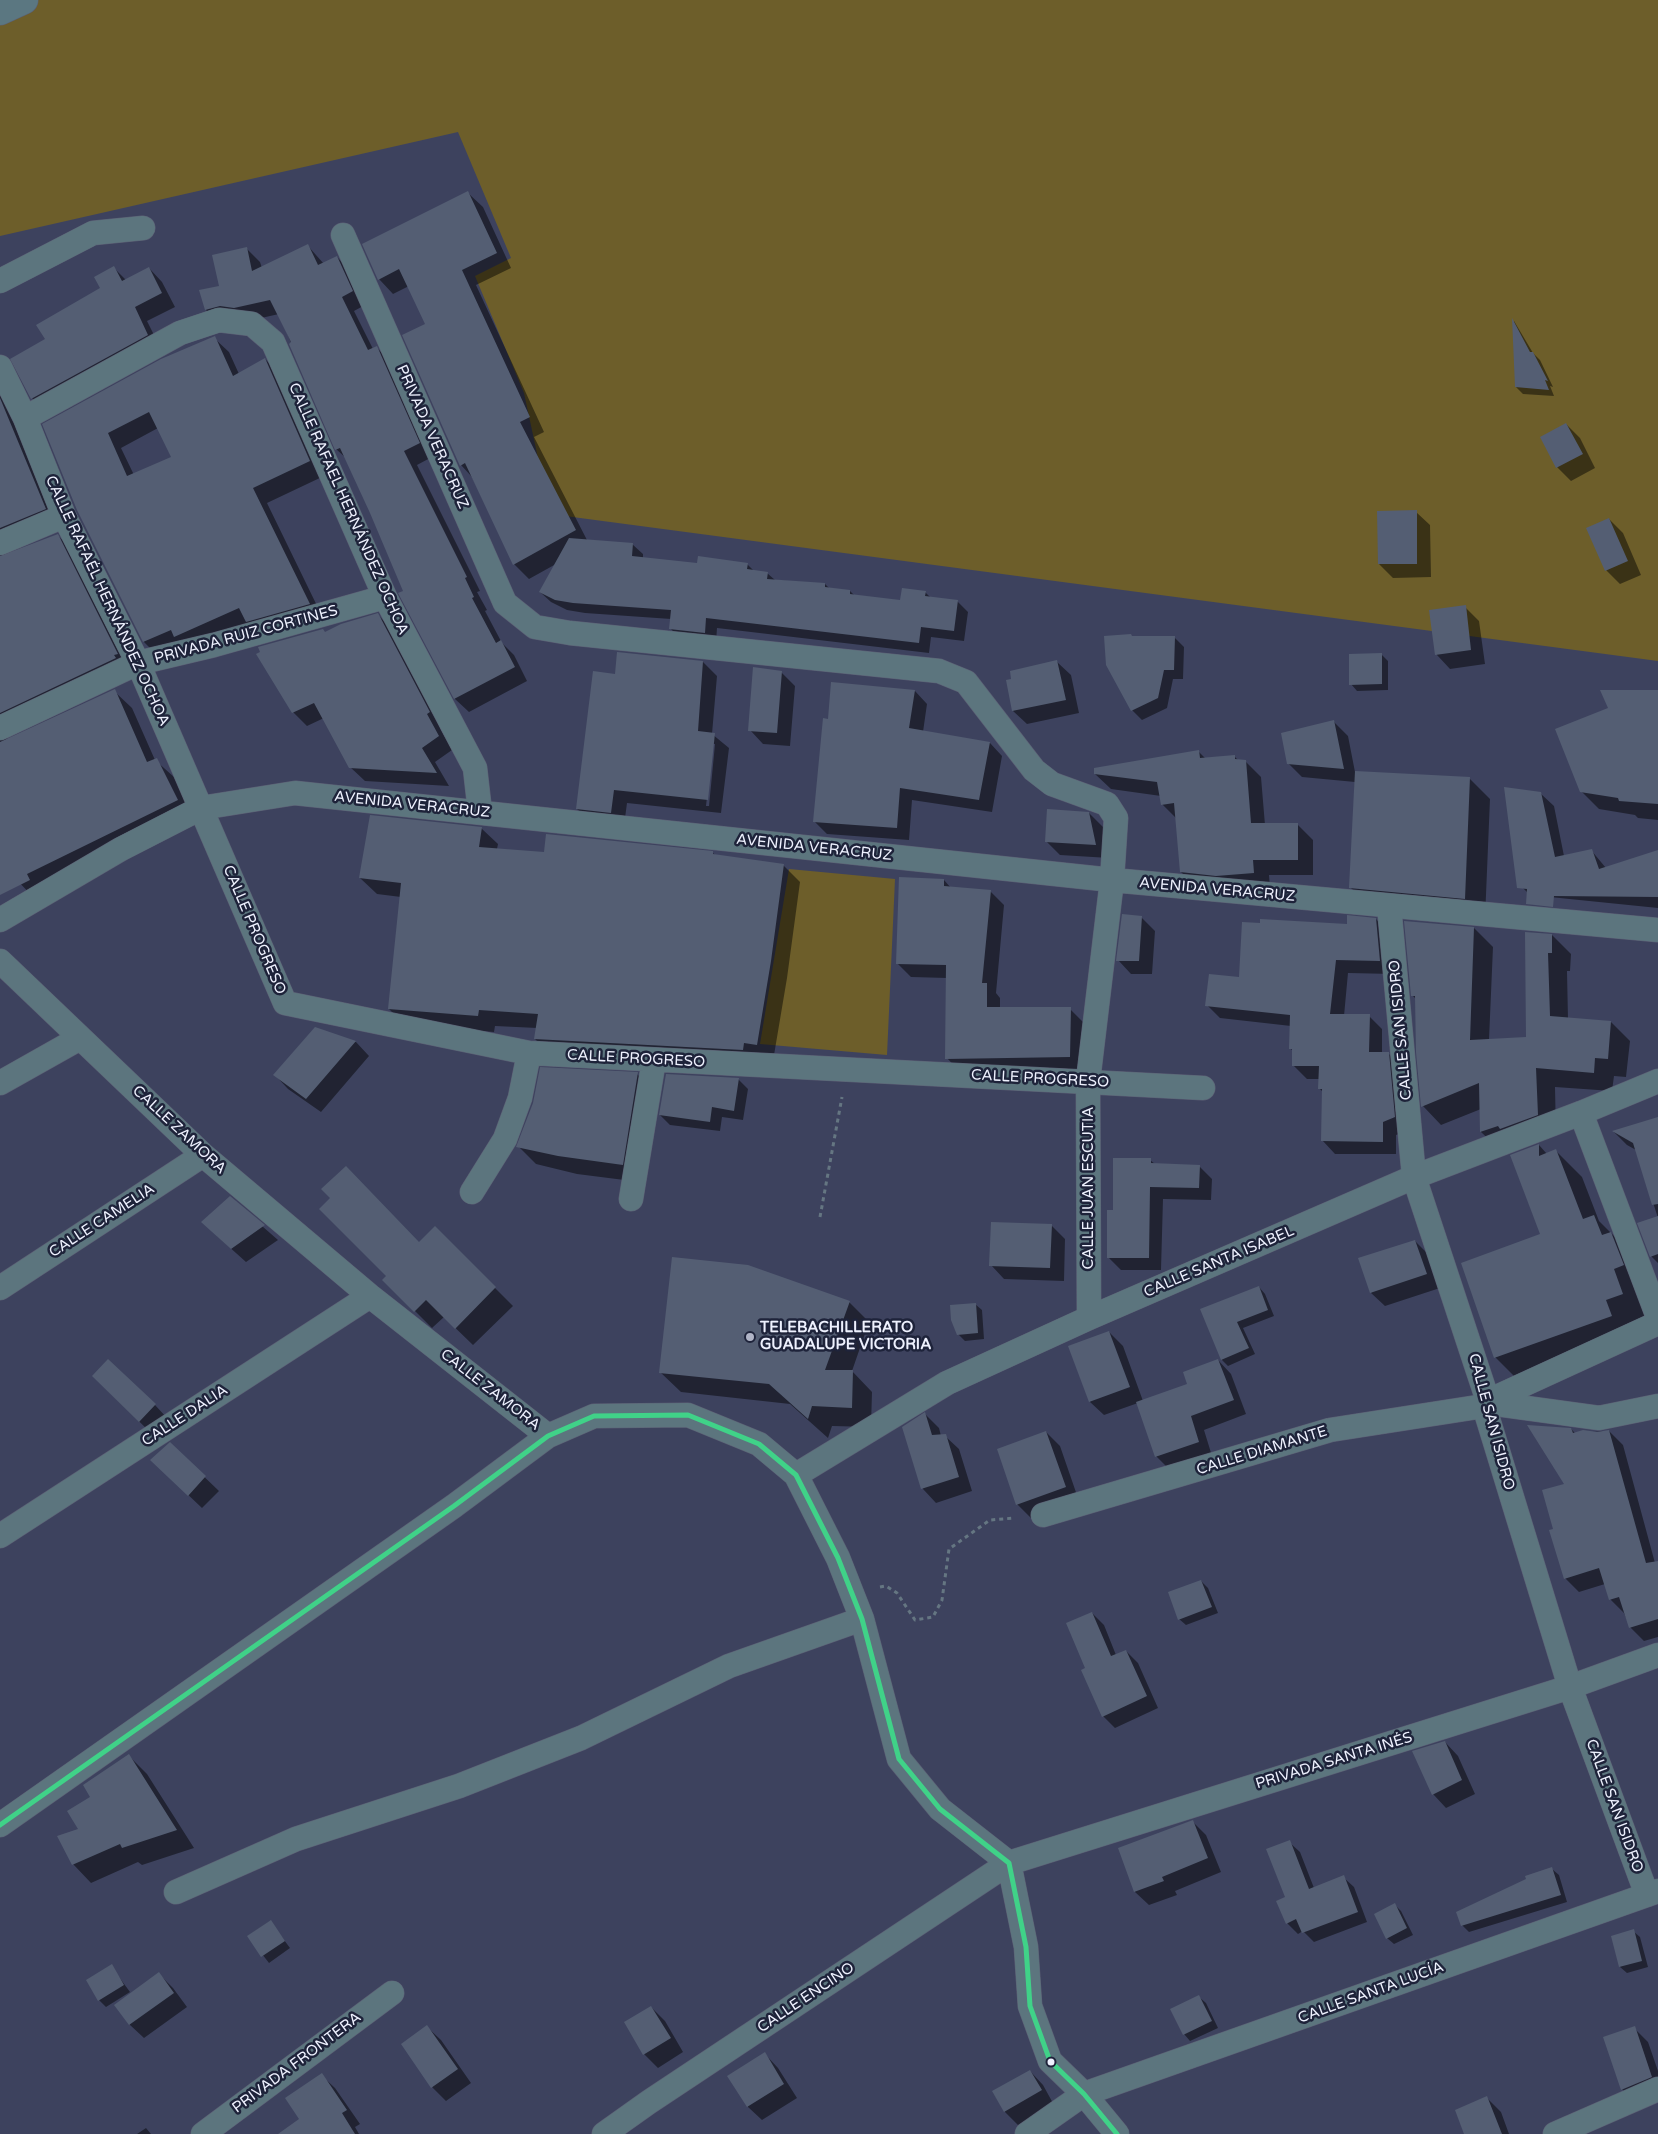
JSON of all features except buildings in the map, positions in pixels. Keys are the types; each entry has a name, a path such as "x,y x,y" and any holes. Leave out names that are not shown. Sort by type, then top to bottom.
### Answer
{"main road":[{"path":"0,11 24,0"}],"street":[{"path":"0,280 93,233 144,228"},
{"name":"PRIVADA VERACRUZ","path":"343,235 505,603 535,627"},
{"name":"CALLE RAFAEL HERNÁNDEZ OCHOA","path":"25,418 180,333 219,320 252,324 273,342 385,597 475,768 480,812"},
{"name":"CALLE RAFAÉL HERNÁNDEZ OCHOA","path":"0,368 25,418 64,516 138,663 201,808"},
{"path":"0,543 64,516"},
{"name":"PRIVADA RUIZ CORTINES","path":"0,728 138,663 214,646 385,597"},
{"name":"CALLE JUAN ESCUTIA","path":"535,627 570,633 939,671 966,682 1034,770 1052,784 1107,804 1113,810 1116,818 1112,880 1088,1081 1090,1318"},
{"name":"AVENIDA VERACRUZ","path":"0,920 121,850 201,808 295,793 1112,880 1658,930"},
{"name":"CALLE PROGRESO","path":"201,808 285,1003 529,1053 1203,1088"},
{"name":"CALLE SAN ISIDRO","path":"1390,906 1414,1177 1486,1403 1570,1687 1652,1893"},
{"name":"CALLE ZAMORA","path":"0,961 203,1155 370,1296 548,1436 594,1416 688,1415 759,1444 796,1475 838,1558 862,1619 899,1759 940,1809 1009,1863"},
{"path":"0,1083 80,1038"},
{"path":"472,1192 505,1138 520,1098 529,1053"},
{"path":"631,1199 654,1060"},
{"name":"CALLE SANTA ISABEL","path":"796,1475 947,1383 1090,1318 1414,1177 1581,1113 1658,1081"},
{"path":"1581,1113 1658,1317"},
{"name":"CALLE CAMELIA","path":"0,1288 203,1155"},
{"name":"CALLE DALIA","path":"0,1536 370,1296"},
{"name":"CALLE DIAMANTE","path":"1043,1515 1330,1430 1486,1403 1658,1324"},
{"path":"1486,1403 1599,1418 1658,1406"},
{"path":"0,1825 454,1506 548,1436"},
{"path":"176,1892 296,1838 459,1786 572,1741 729,1666 862,1619"},
{"name":"PRIVADA SANTA INÉS","path":"1009,1863 1570,1687 1658,1655"},
{"path":"1009,1863 1026,1947 1030,2006 1050,2061 1084,2094 1117,2134"},
{"name":"CALLE ENCINO","path":"604,2134 649,2102 1009,1863"},
{"name":"CALLE SANTA LUCÍA","path":"1027,2134 1084,2094 1652,1893"},
{"name":"PRIVADA FRONTERA","path":"203,2134 392,1993"},
{"path":"1555,2134 1658,2089"}],"path":[{"path":"820,1217 847,1069"},
{"path":"849,1588 886,1586 897,1594 915,1620 933,1617 942,1600 949,1549 990,1520 1043,1515"}],"shaded area":[{"path":"0,0 1658,0 1658,661 550,514 524,393 475,276 511,258 458,132 0,236"},
{"path":"789,869 895,879 887,1055 760,1044"}],"transit line":[{"path":"0,1825 454,1506 548,1436 594,1416 688,1415 759,1444 796,1475 838,1558 862,1619 899,1759 940,1809 1009,1863 1026,1947 1030,2006 1050,2061 1084,2094 1117,2134"}],"place":[{"name":"TELEBACHILLERATO GUADALUPE VICTORIA","path":"750,1337"}]}
